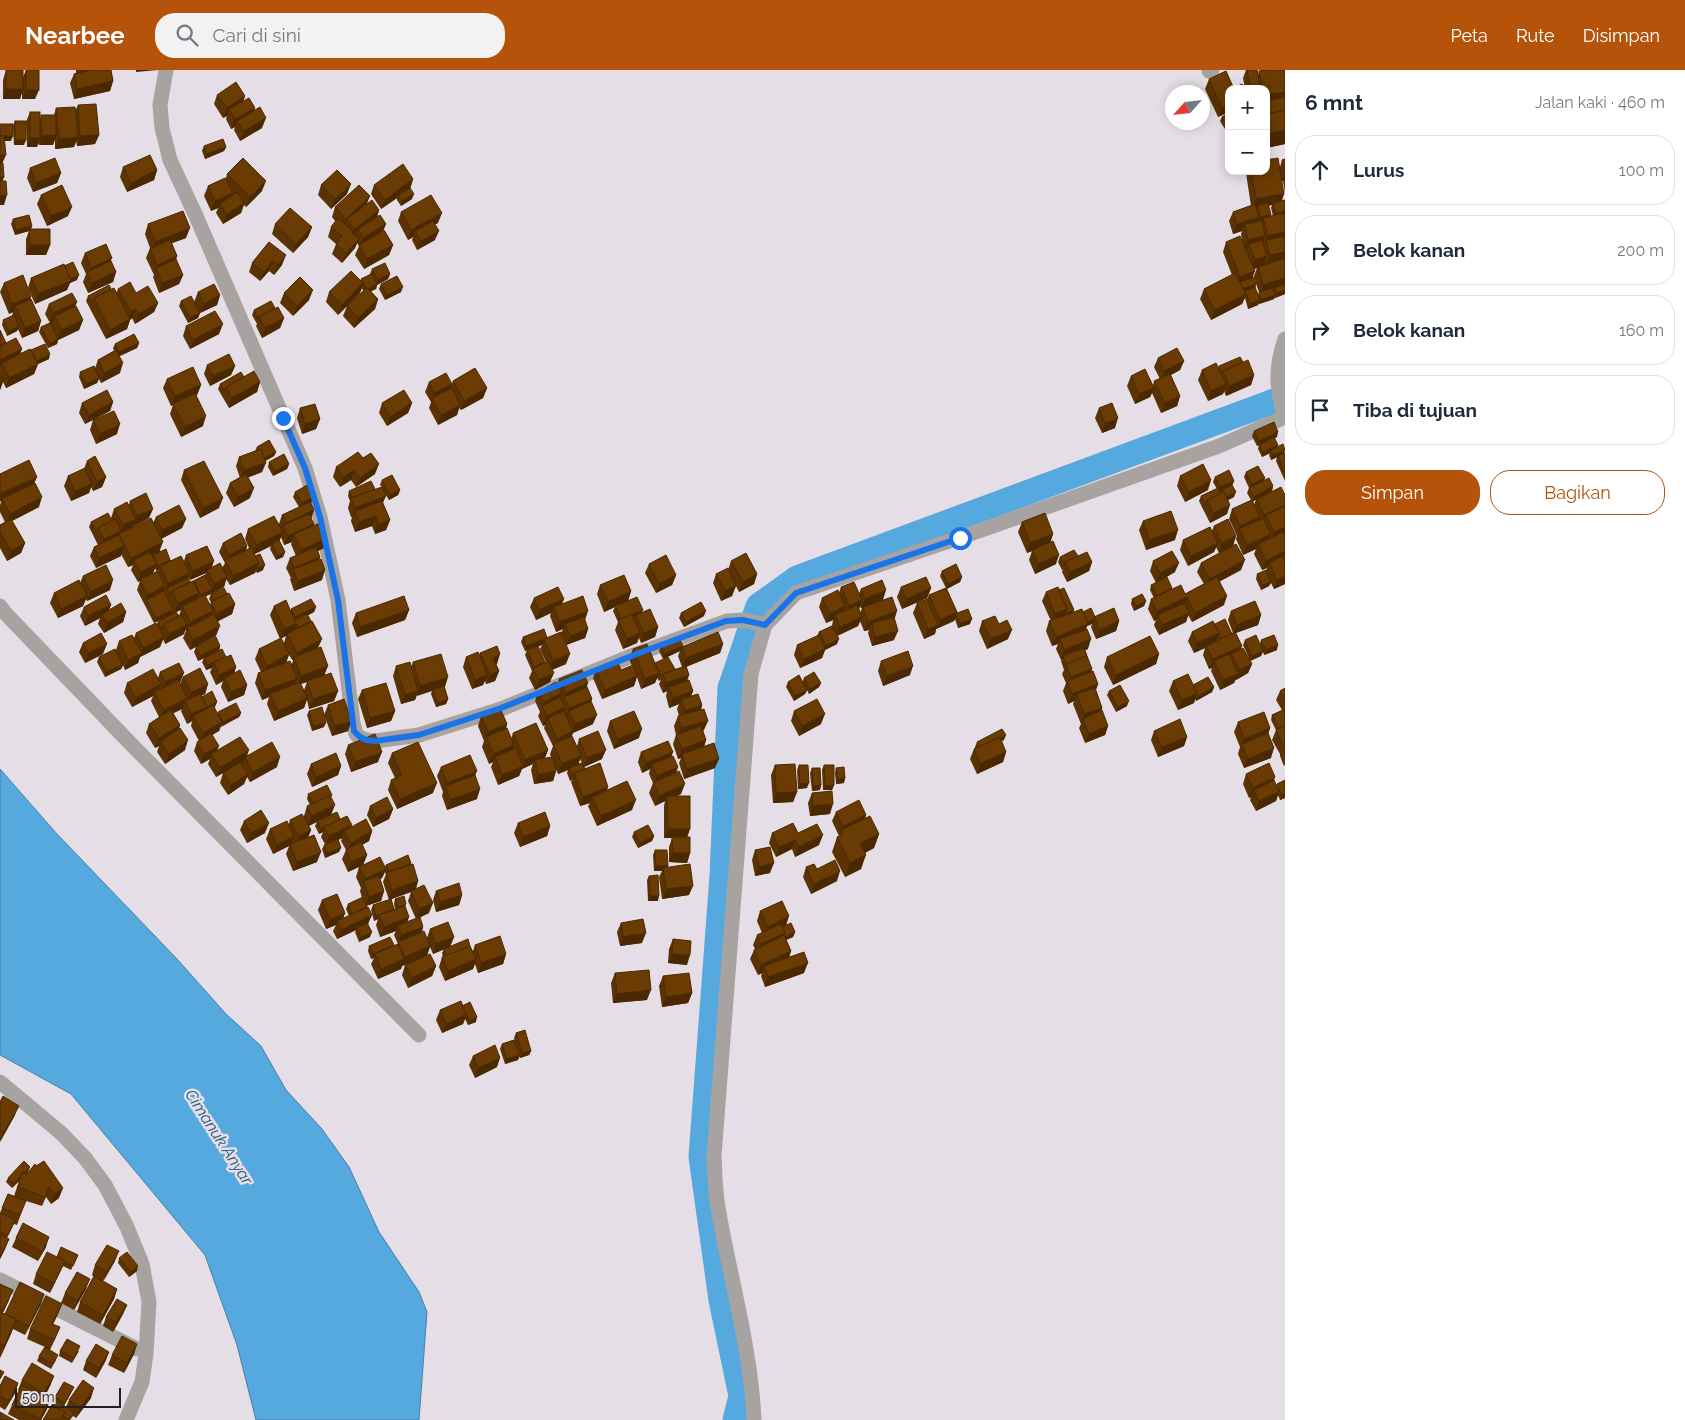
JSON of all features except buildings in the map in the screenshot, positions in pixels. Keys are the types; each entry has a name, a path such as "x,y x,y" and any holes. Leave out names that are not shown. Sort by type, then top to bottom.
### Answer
{"street":[{"path":"166,70 160,104 162,128 170,160 305,468 320,517 338,600 354,731 366,740 375,741 419,735 501,708 708,627 726,621 756,622 796,593 941,545 1219,446 1284,414 1277,383 1279,356 1285,339"},
{"path":"0,606 122,735 419,1035"},
{"path":"754,1420 753,1393 746,1347 718,1211 714,1156 756,622"},
{"path":"0,1082 61,1133 85,1158 105,1185 127,1227 142,1264 149,1302 146,1354 142,1382 126,1420"},
{"path":"0,1280 146,1354"}],"water":[{"name":"Cimanuk Anyar","path":"0,769 57,834 177,959 226,1014 261,1046 286,1090 322,1129 349,1167 379,1232 419,1292 427,1312 419,1420 256,1420 237,1345 205,1255 71,1094 0,1055"}],"waterway":[{"path":"735,1420 741,1396 721,1300 701,1157 722,876 730,688 758,606 797,578 1285,397"}],"route":[{"path":"283,418 305,468 320,517 338,600 354,731 366,740 375,741 419,735 501,708 726,621 743,620 765,625 796,593 960,538"}]}
